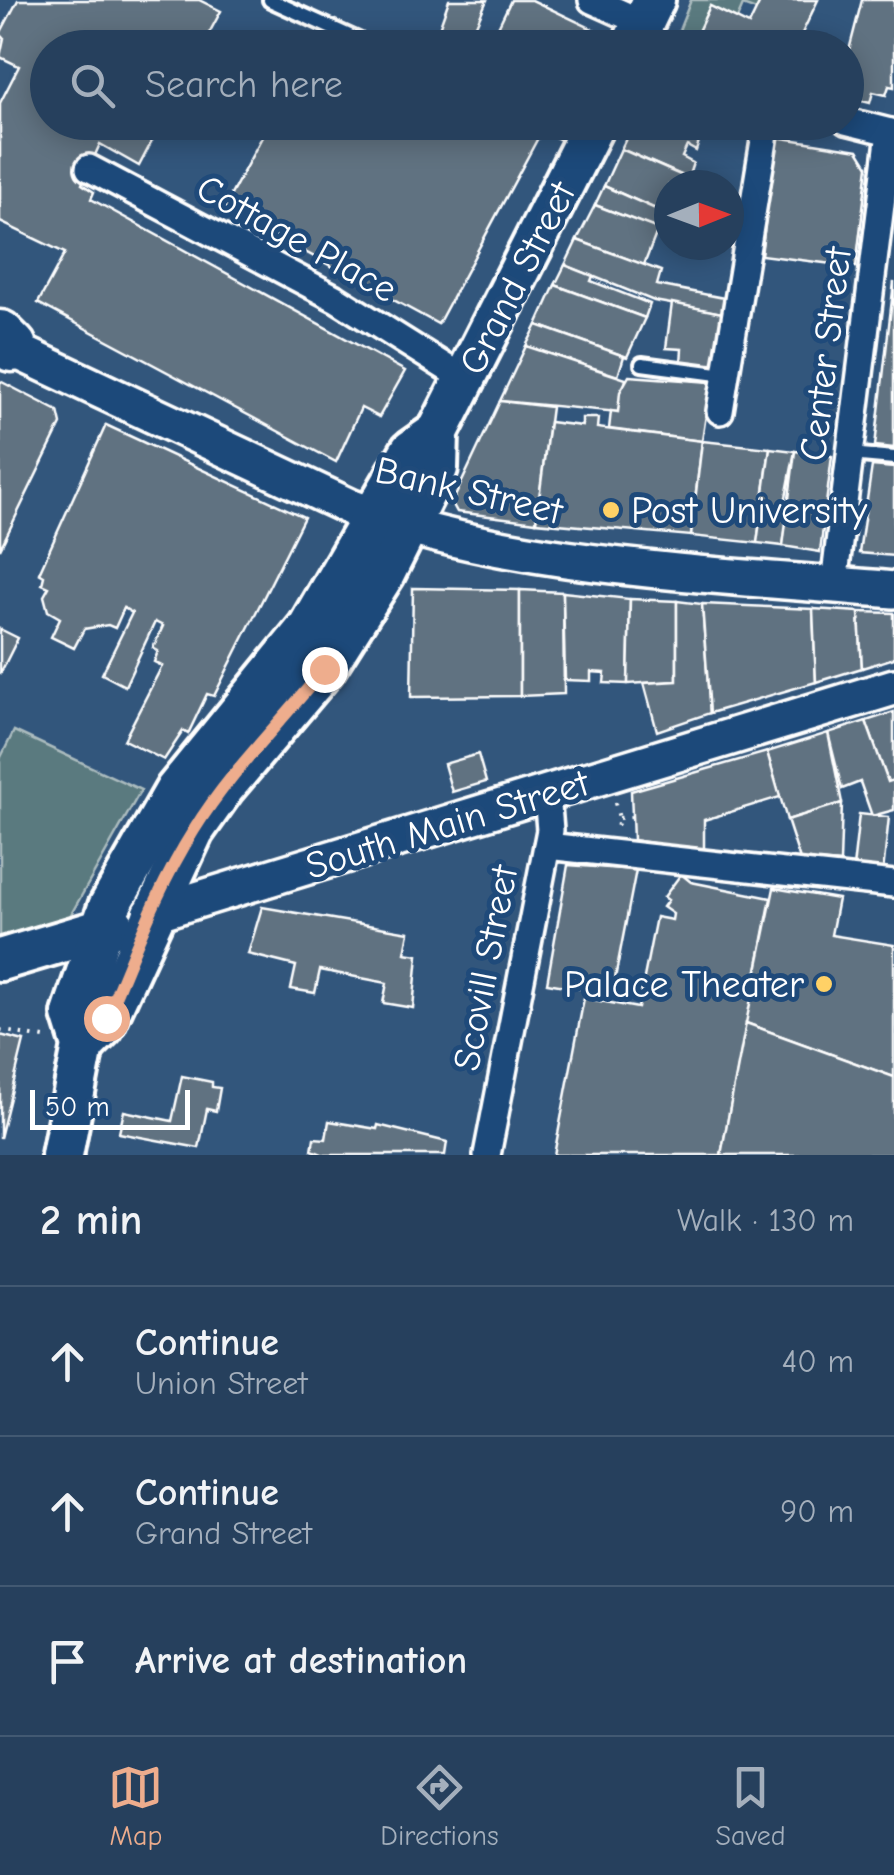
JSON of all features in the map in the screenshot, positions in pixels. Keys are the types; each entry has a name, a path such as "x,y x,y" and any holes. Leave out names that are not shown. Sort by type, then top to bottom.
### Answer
{"main road":[{"name":"Grand Street","path":"68,1043 98,932 167,803 437,468 438,432 587,140"},
{"name":"Bank Street","path":"4,342 392,522 519,550 894,590"},
{"name":"Grand Street","path":"68,1043 103,1026 151,914 204,814 334,656 392,522"},
{"name":"South Main Street","path":"0,960 894,688"},
{"path":"62,1155 68,1043"}],"street":[{"path":"592,0 642,23"},
{"path":"864,126 892,133"},
{"name":"Center Street","path":"834,584 892,133"},
{"path":"720,411 764,140"},
{"name":"Cottage Place","path":"89,168 338,299 466,380"},
{"name":"Scovill Street","path":"488,1155 551,823 547,794"},
{"path":"547,846 894,884"}],"lane":[{"path":"270,0 336,30"},
{"path":"642,364 725,375"},
{"path":"850,454 894,458"}],"path":[{"path":"612,794 619,818 614,842"},
{"path":"619,818 632,817"},
{"path":"0,1030 68,1043"}],"green space":[{"path":"691,0 761,0 756,10 743,5 737,19 710,6 699,30 679,30"},
{"path":"14,731 141,790 70,916 0,937 0,759"}],"building":[{"path":"18,0 199,0 221,11 211,30 30,30 30,140 153,140 139,166 100,144 82,184 94,192 91,199 405,371 379,417 361,408 336,462 38,303 65,253 0,222 0,103 19,66 0,57 4,38 0,34"},
{"path":"449,0 487,0 474,30 438,30"},
{"path":"511,0 532,0 595,30 497,30"},
{"path":"761,0 818,0 804,30 699,30 710,6 749,25"},
{"path":"862,0 894,0 894,87 889,86 886,95 873,92 870,103 864,102 864,30 854,30"},
{"path":"260,140 537,140 438,324 224,208"},
{"path":"625,140 699,140 696,151 687,146 682,157 693,163 691,170 670,170 621,149"},
{"path":"776,140 858,150 868,166 856,267 761,255"},
{"path":"621,149 669,170 654,170 654,208 604,186"},
{"path":"604,186 654,208 654,228 595,205"},
{"path":"595,205 654,227 654,239 644,265 577,240"},
{"path":"577,240 661,271 657,285 724,298 722,313 654,301 565,265"},
{"path":"565,265 593,276 591,281 650,304 645,318 555,285"},
{"path":"894,282 894,448 875,446"},
{"path":"555,285 645,318 627,357 537,325"},
{"path":"672,303 722,313 714,367 681,363 682,349 666,348"},
{"path":"537,325 624,356 618,376 526,346"},
{"path":"526,346 626,379 618,412 500,401"},
{"path":"629,376 711,382 702,441 609,429 611,411 618,412 620,392"},
{"path":"0,381 58,411 61,424 0,549"},
{"path":"500,401 551,407 536,522 457,512 452,503"},
{"path":"582,418 598,418 597,428 702,441 691,536 536,522 549,422 582,426"},
{"path":"106,425 304,517 214,696 207,694 188,734 183,731 164,760 124,740 162,666 154,662 158,651 153,648 163,626 155,622 125,686 102,674 132,613 124,608 115,628 108,625 84,629 74,648 51,637 60,618 48,611 44,596 49,587 42,584 44,576 39,573"},
{"path":"702,441 770,448 757,543 691,536"},
{"path":"770,448 795,451 782,518 787,519 783,546 757,543"},
{"path":"795,451 832,456 820,552 783,546"},
{"path":"872,466 894,468 894,556 859,553"},
{"path":"413,588 520,590 520,696 411,697"},
{"path":"520,590 563,592 564,694 520,696"},
{"path":"563,592 630,599 628,684 604,683 605,673 591,672 591,681 565,680"},
{"path":"630,599 677,601 677,681 628,684"},
{"path":"677,601 702,604 710,713 657,731 644,683 677,681"},
{"path":"702,604 813,609 816,682 710,713"},
{"path":"813,609 859,612 862,668 816,682"},
{"path":"859,612 894,613 894,658 862,668"},
{"path":"0,629 18,638 0,674"},
{"path":"894,712 894,780 888,782 866,721"},
{"path":"866,721 888,782 894,780 894,810 872,816 860,782 842,789 828,733"},
{"path":"828,733 842,803 787,820 767,752"},
{"path":"767,752 780,797 704,820 704,851 633,840 631,791"},
{"path":"478,754 486,782 452,792 444,764"},
{"path":"842,803 840,863 800,860 787,820"},
{"path":"859,814 889,817 883,872 853,868"},
{"path":"568,865 636,870 612,994 547,983"},
{"path":"681,874 691,882 771,898 721,1155 554,1155 584,998 638,1008 656,917 672,920 673,914 663,907 668,900 664,897"},
{"name":"Palace Theater","path":"774,888 838,899 831,935 894,945 894,1077 746,1023"},
{"path":"262,907 409,932 405,953 418,955 413,1008 383,1003 387,983 320,970 315,993 291,989 296,966 248,954"},
{"path":"746,1023 894,1077 894,1155 721,1155"},
{"path":"0,1035 24,1041 0,1138"},
{"path":"182,1076 212,1082 212,1087 220,1088 216,1111 207,1109 199,1148 119,1133 124,1111 172,1121"},
{"path":"329,1121 377,1129 378,1125 447,1142 445,1155 324,1155 312,1150 314,1138 326,1139"}],"place":[{"name":"Post University","path":"611,510"},
{"name":"Palace Theater","path":"824,984"}],"route":[{"path":"106,1018 192,832 224,786 324,669"}]}
